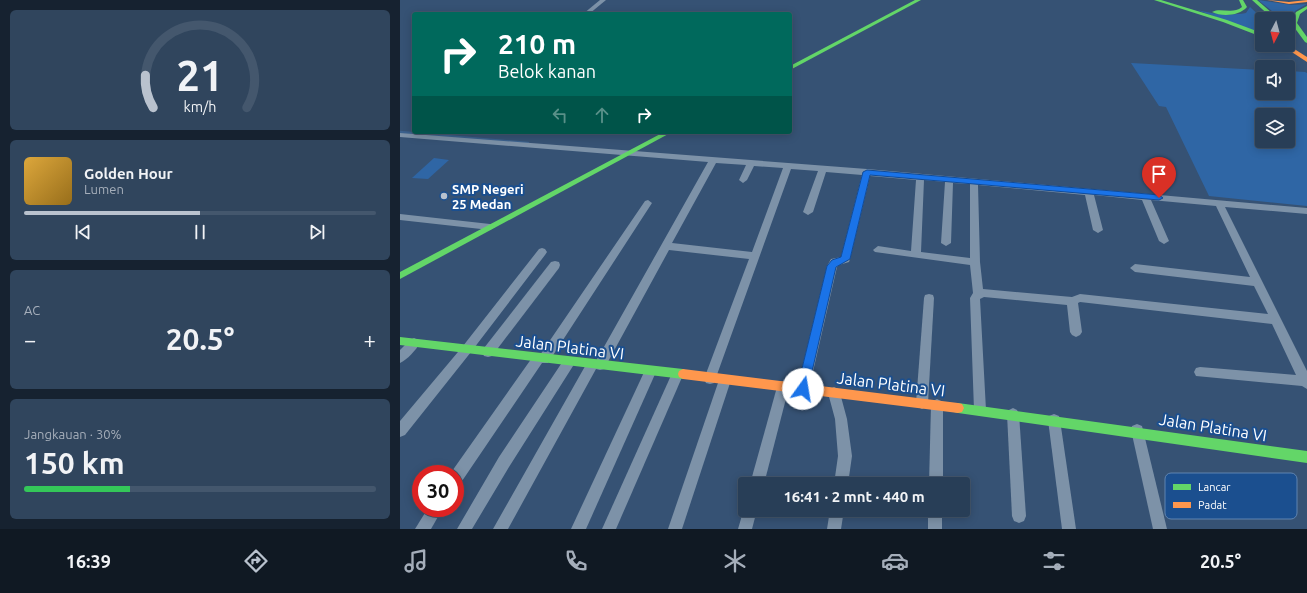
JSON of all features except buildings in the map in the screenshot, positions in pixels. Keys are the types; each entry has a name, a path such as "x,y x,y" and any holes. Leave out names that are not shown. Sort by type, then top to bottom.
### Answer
{"main road":[{"path":"792,67 919,0"},
{"path":"1156,0 1225,21 1255,32"},
{"path":"1169,0 1199,10 1225,13 1243,10 1244,4 1241,0"},
{"path":"1244,0 1258,12"},
{"path":"1254,0 1268,12"},
{"path":"1269,0 1289,3 1307,1"},
{"path":"1307,7 1298,13 1294,23 1307,41"},
{"path":"1295,36 1307,46"},
{"path":"1295,44 1307,54"},
{"path":"1295,52 1307,60"},
{"path":"400,276 666,134"},
{"name":"Jalan Platina VI","path":"400,341 650,372 937,404 1137,430 1307,457"}],"street":[{"path":"589,12 604,0"},
{"path":"401,136 635,150 713,160 867,172 1307,211"},
{"path":"500,529 667,246 713,160"},
{"path":"743,180 752,163"},
{"path":"710,379 788,166"},
{"path":"808,212 822,169"},
{"path":"803,389 832,266 835,262 845,259 867,172"},
{"path":"916,255 920,177"},
{"path":"946,243 949,180"},
{"path":"974,182 980,410"},
{"path":"1089,192 1098,230"},
{"path":"1145,196 1164,241"},
{"path":"464,466 541,359 648,203"},
{"path":"1219,203 1306,382"},
{"path":"400,217 490,227"},
{"path":"667,246 755,256"},
{"path":"878,250 975,262"},
{"path":"400,431 467,349 542,252"},
{"path":"488,352 555,265"},
{"path":"1135,268 1257,282"},
{"path":"978,294 984,292 1072,301 1080,298 1277,320"},
{"path":"922,403 929,298"},
{"path":"1072,301 1076,332"},
{"path":"400,358 414,343"},
{"path":"464,529 504,462 570,362"},
{"path":"578,529 650,372"},
{"path":"1200,372 1306,382"},
{"path":"609,529 677,375"},
{"path":"675,529 725,380"},
{"path":"759,477 783,387"},
{"path":"834,393 840,419 845,456 842,477"},
{"path":"936,477 937,404"},
{"path":"1013,414 1019,516"},
{"path":"1054,420 1069,529"},
{"path":"1137,430 1160,529"},
{"path":"422,529 430,517"},
{"path":"745,529 748,517"},
{"path":"834,529 836,517"},
{"path":"935,517 935,529"}],"shaded area":[{"path":"1258,0 1291,5 1307,4 1294,12 1273,12"},
{"path":"1250,7 1255,12 1255,31 1197,10 1228,14 1246,13"},
{"path":"1131,63 1255,70 1255,100 1295,100 1295,71 1307,73 1307,206 1209,196 1166,107 1159,106"},
{"path":"434,158 449,160 428,179 412,178"}],"waterway":[{"path":"400,132 412,133"},
{"path":"423,134 528,143"}],"traffic: fast":[{"path":"792,67 919,0"},
{"path":"1156,0 1225,21 1255,32"},
{"path":"1214,12 1238,12 1245,7 1241,0"},
{"path":"1254,0 1268,12"},
{"path":"1307,7 1298,13 1294,23 1307,41"},
{"path":"400,276 665,134"},
{"path":"400,341 683,374"},
{"path":"958,408 1307,457"}],"traffic: slow":[{"path":"1269,0 1289,3 1307,1"},
{"path":"1295,52 1307,60"},
{"path":"683,374 958,408"}],"place":[{"name":"SMP Negeri 25 Medan","path":"444,196"}],"route":[{"path":"803,389 832,264 845,259 867,172 1159,198"}]}
